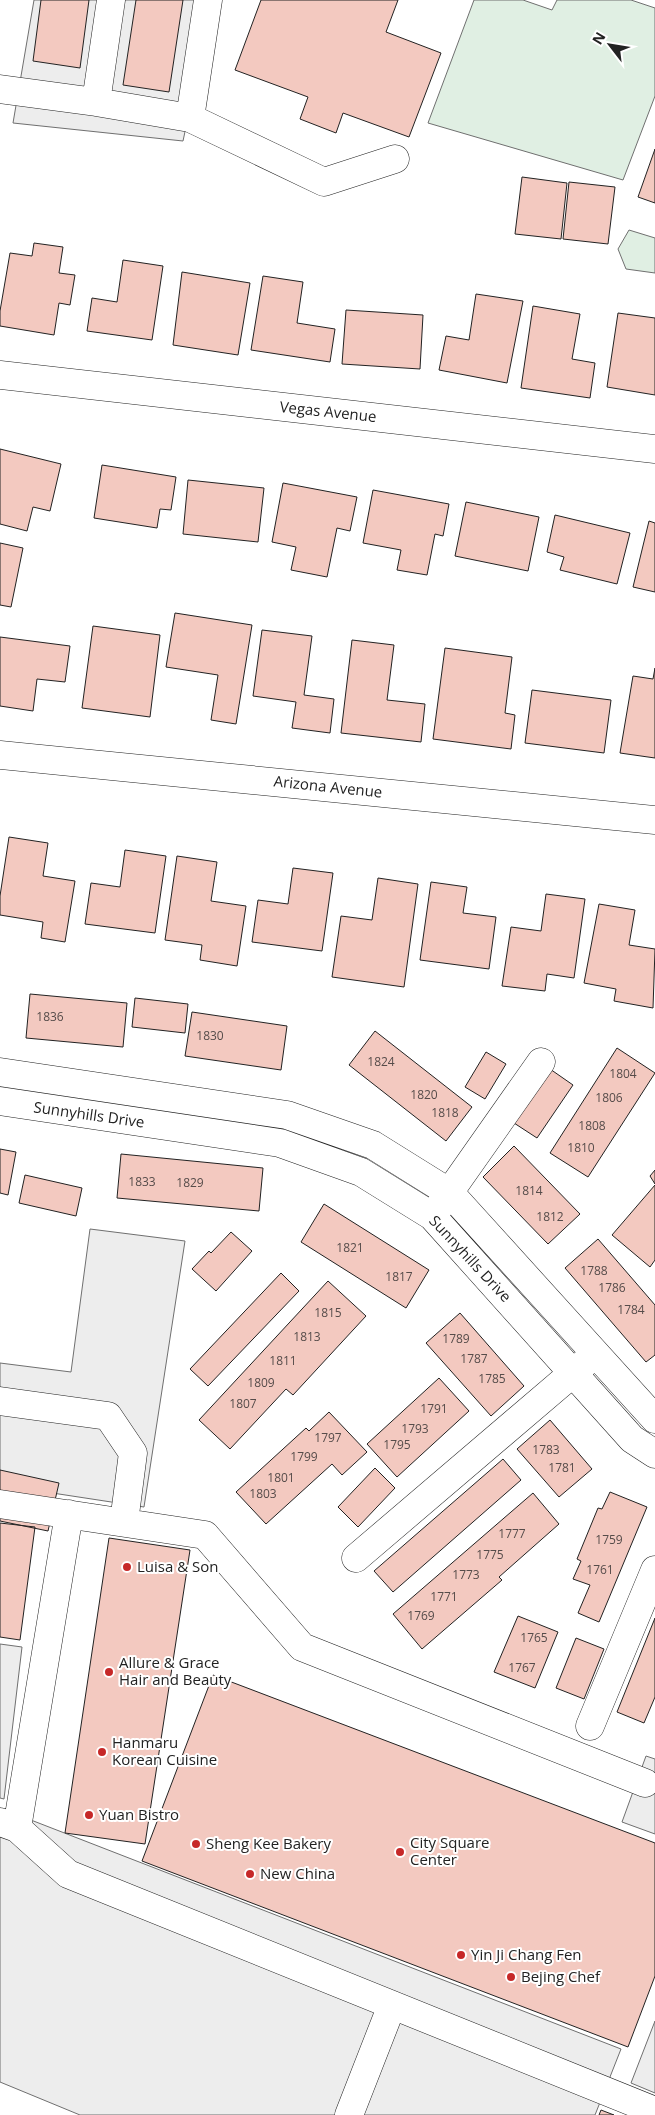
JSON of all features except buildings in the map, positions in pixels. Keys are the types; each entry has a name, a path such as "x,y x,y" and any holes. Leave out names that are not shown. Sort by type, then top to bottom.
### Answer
{"street":[{"path":"96,102 111,0"},
{"path":"190,118 208,0"},
{"path":"0,89 96,102 190,118 324,182 395,159"},
{"name":"Vegas Avenue","path":"0,375 655,449"},
{"name":"Arizona Avenue","path":"0,754 655,820"},
{"path":"432,1216 541,1062"},
{"name":"Sunnyhills Drive","path":"0,1072 287,1115 373,1145 450,1193 595,1354 654,1416"},
{"name":"Sunnyhills Drive","path":"0,1101 280,1143 361,1172 432,1216 632,1438 655,1454"},
{"path":"356,1558 595,1354"},
{"path":"0,1401 108,1416 133,1453 124,1522"},
{"path":"632,1438 654,1416"},
{"path":"0,1504 205,1534 302,1647 645,1783"},
{"path":"69,1514 8,1825 68,1874 655,2111"},
{"path":"590,1726 655,1570"},
{"path":"349,2115 392,2005"}],"green space":[{"path":"474,0 523,0 552,10 557,0 631,0 655,8 655,96 623,180 428,123"},
{"path":"629,230 655,238 655,273 626,269 618,249"}],"shaded area":[{"path":"34,0 213,0 183,141 13,123"},
{"path":"90,1229 185,1241 144,1507 0,1485 0,1363 71,1372"},
{"path":"0,1644 22,1647 4,1799 0,1798"},
{"path":"646,1756 655,1759 655,1834 622,1822"},
{"path":"0,1808 621,2049 595,2115 80,2115 0,2082"},
{"path":"655,2021 655,2093 631,2083"}],"place":[{"name":"Luisa & Son","path":"127,1567"},
{"name":"Allure & Grace Hair and Beauty","path":"109,1672"},
{"name":"Hanmaru Korean Cuisine","path":"102,1752"},
{"name":"Yuan Bistro","path":"89,1815"},
{"name":"Sheng Kee Bakery","path":"196,1844"},
{"name":"City Square Center","path":"400,1852"},
{"name":"New China","path":"250,1874"},
{"name":"Yin Ji Chang Fen","path":"461,1955"},
{"name":"Bejing Chef","path":"511,1977"}]}
